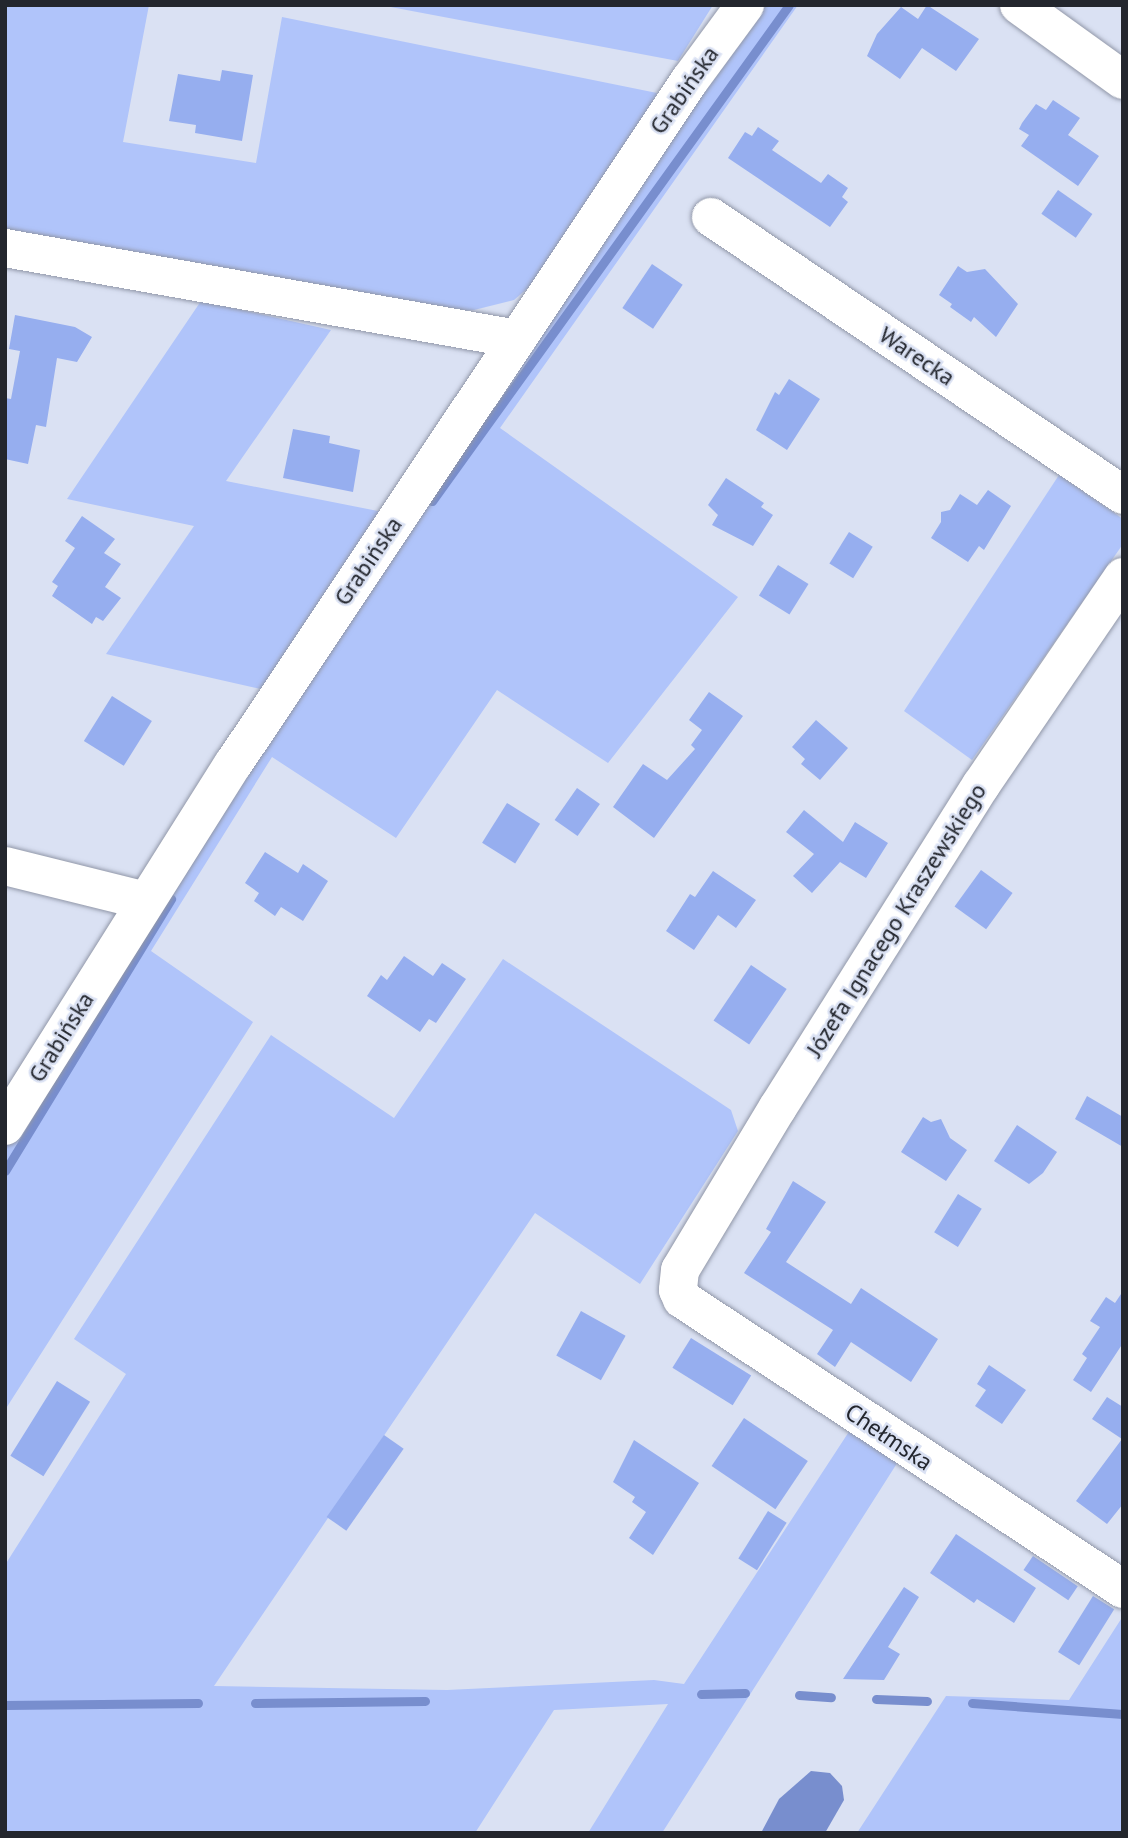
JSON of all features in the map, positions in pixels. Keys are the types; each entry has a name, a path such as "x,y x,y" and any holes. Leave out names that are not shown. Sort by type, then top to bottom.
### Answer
{"street":[{"name":"Grabińska","path":"5,1126 146,901 517,339 745,5"},
{"path":"1019,5 1123,80"},
{"name":"Warecka","path":"711,217 1123,495"},
{"path":"5,248 517,339"},
{"name":"Józefa Ignacego Kraszewskiego","path":"680,1270 981,785 1123,577"},
{"path":"5,866 146,901"},
{"name":"Chełmska","path":"680,1270 678,1290 682,1299 1123,1589"}],"shaded area":[{"path":"5,5 149,5 123,142 256,163 282,17 657,93 640,131 535,282 514,300 474,310 428,313 5,233"},
{"path":"380,5 713,5 678,61"},
{"path":"760,5 798,5 500,428 738,597 608,763 497,690 396,838 272,757 151,951 253,1022 5,1410 5,1144 115,964"},
{"path":"201,301 331,330 226,481 388,513 265,690 106,654 194,526 67,499"},
{"path":"1059,475 1123,519 1123,544 972,760 904,711"},
{"path":"503,959 731,1110 738,1131 640,1284 535,1213 214,1686 447,1690 654,1680 684,1684 854,1424 901,1457 662,1833 588,1833 668,1704 554,1710 475,1833 5,1833 5,1565 126,1374 74,1339 271,1035 394,1118"},
{"path":"1123,1616 1123,1833 857,1833 946,1696 1069,1700"},
{"path":"811,1771 830,1773 842,1786 844,1800 825,1833 761,1833 779,1799"}],"building":[{"path":"927,5 979,39 956,71 922,48 900,79 867,56 877,34 901,7 918,19"},
{"path":"222,70 253,75 242,141 195,133 196,125 169,121 178,74 220,81"},
{"path":"1053,100 1080,118 1068,135 1099,156 1078,186 1021,146 1029,135 1019,129 1022,123 1036,104 1046,110"},
{"path":"758,127 779,141 772,150 821,183 828,174 848,188 842,197 848,202 830,227 728,158 745,132 752,136"},
{"path":"1058,190 1092,214 1076,238 1041,214"},
{"path":"652,264 683,285 653,329 622,308"},
{"path":"958,266 967,272 985,269 1018,304 996,337 974,317 971,322 950,307 952,304 939,295"},
{"path":"15,315 75,327 92,337 77,362 57,358 46,427 36,425 28,464 5,459 5,398 11,399 20,351 9,349"},
{"path":"789,379 820,399 787,450 756,430 775,392 779,395"},
{"path":"293,429 330,436 329,443 360,450 353,492 283,478"},
{"path":"726,478 764,503 761,507 773,515 753,546 712,525 718,515 708,505"},
{"path":"988,490 1011,506 984,550 979,546 968,562 931,538 941,522 941,512 950,510 960,494 977,505"},
{"path":"82,516 115,539 104,553 121,564 105,587 121,598 103,621 96,617 92,624 52,596 58,586 52,582 75,548 65,541"},
{"path":"849,532 873,547 853,578 829,563"},
{"path":"778,565 809,584 789,615 759,596"},
{"path":"709,692 743,716 654,838 613,807 643,764 667,780 695,749 691,745 702,730 689,720"},
{"path":"112,696 152,721 124,766 84,741"},
{"path":"816,720 848,748 820,780 801,764 805,759 792,747"},
{"path":"577,788 600,804 578,836 555,820"},
{"path":"507,803 540,824 515,864 482,843"},
{"path":"804,810 843,842 855,822 888,843 866,878 840,862 812,893 793,876 814,854 786,832"},
{"path":"265,852 298,873 303,864 328,881 303,921 281,907 275,916 254,901 259,893 245,883"},
{"path":"981,870 1013,893 986,929 955,906"},
{"path":"713,871 756,900 736,928 718,915 694,950 666,931 690,894 695,897"},
{"path":"404,956 433,976 442,963 466,979 436,1023 429,1019 420,1032 367,996 381,975 387,980"},
{"path":"751,965 787,989 749,1045 714,1021"},
{"path":"1087,1096 1123,1117 1123,1147 1075,1119"},
{"path":"923,1117 931,1122 941,1119 950,1138 967,1150 946,1181 901,1152"},
{"path":"1017,1125 1057,1152 1043,1173 1029,1184 994,1161"},
{"path":"793,1181 826,1202 786,1262 851,1304 861,1288 938,1339 911,1382 851,1342 835,1367 817,1354 833,1330 744,1273 771,1232 766,1229"},
{"path":"958,1194 982,1209 958,1247 934,1232"},
{"path":"1123,1291 1123,1343 1091,1392 1073,1380 1087,1358 1082,1354 1100,1327 1090,1321 1106,1297 1115,1303"},
{"path":"581,1311 626,1336 601,1380 556,1356"},
{"path":"691,1338 751,1376 733,1405 672,1368"},
{"path":"989,1365 1026,1390 1002,1424 975,1406 986,1390 977,1384"},
{"path":"57,1381 90,1402 43,1476 10,1456"},
{"path":"1107,1397 1123,1407 1123,1504 1107,1524 1076,1501 1122,1439 1092,1419"},
{"path":"744,1418 808,1461 775,1509 712,1466"},
{"path":"384,1435 404,1449 346,1531 327,1517"},
{"path":"634,1440 699,1483 653,1555 629,1538 646,1512 632,1502 635,1497 613,1482"},
{"path":"768,1511 787,1523 757,1570 738,1558"},
{"path":"956,1534 1036,1588 1014,1623 977,1599 974,1603 930,1573"},
{"path":"1033,1556 1078,1586 1068,1600 1023,1570"},
{"path":"904,1587 919,1597 888,1647 900,1654 884,1680 843,1679"},
{"path":"1093,1596 1114,1609 1079,1665 1058,1652"}],"waterway":[{"path":"432,501 789,5"},
{"path":"5,1171 171,899"},
{"path":"701,1694 745,1693"},
{"path":"799,1695 831,1697"},
{"path":"876,1699 927,1701"},
{"path":"255,1703 425,1701"},
{"path":"5,1705 198,1703"},
{"path":"972,1703 1123,1714"}]}
